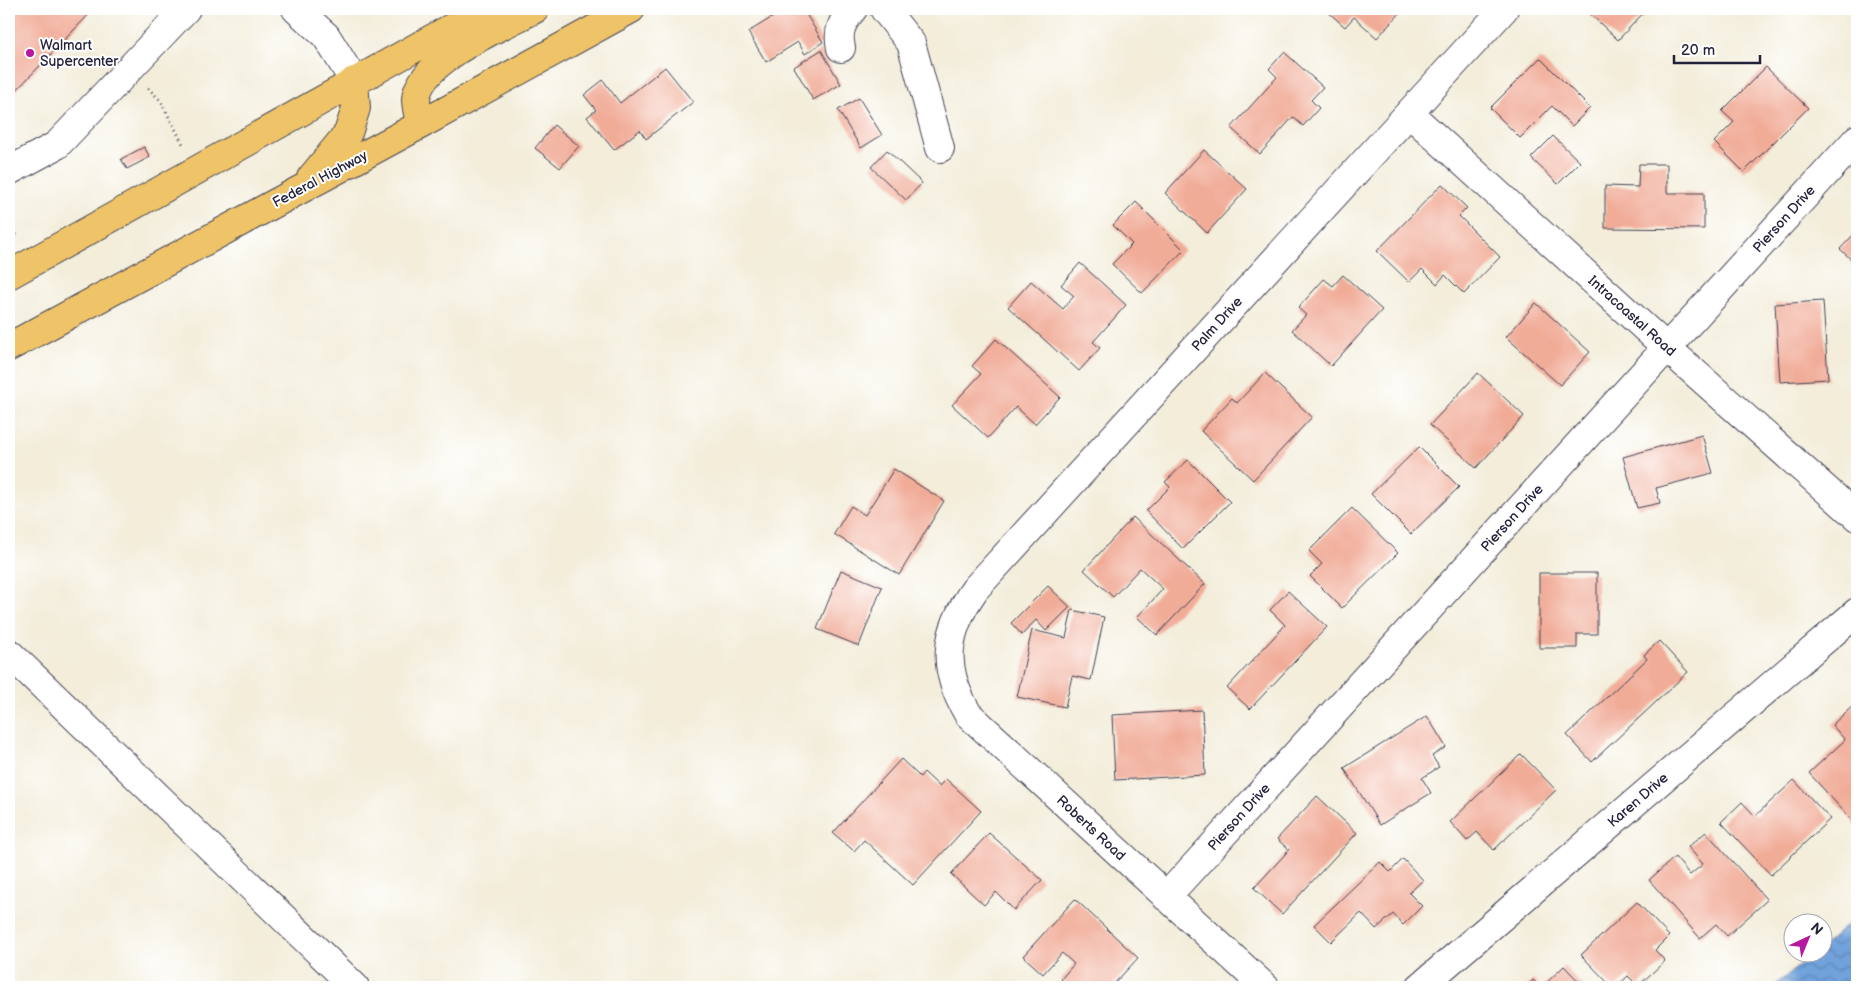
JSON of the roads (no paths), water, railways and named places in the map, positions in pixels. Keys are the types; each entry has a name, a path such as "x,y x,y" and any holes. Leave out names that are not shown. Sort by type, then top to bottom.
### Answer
{"main road":[{"path":"9,275 485,9"},
{"path":"420,125 416,98 428,72 448,55 534,9"},
{"name":"Federal Highway","path":"9,347 631,9"},
{"path":"302,188 348,133 356,108 354,81"}],"street":[{"path":"9,171 57,145 186,9"},
{"path":"296,9 326,36 354,81"},
{"path":"841,48 838,36 844,20 852,9"},
{"path":"884,9 911,43 940,148"},
{"name":"Palm Drive","path":"949,651 953,628 974,590 1504,9"},
{"name":"Intracoastal Road","path":"1409,113 1667,348 1857,517"},
{"name":"Pierson Drive","path":"1166,897 1857,139"},
{"name":"Karen Drive","path":"1420,987 1857,612"},
{"name":"Roberts Road","path":"949,651 950,673 957,695 968,714 1265,987"},
{"path":"9,653 355,987"}],"water":[{"path":"1857,916 1857,987 1773,987 1801,964 1834,964 1834,936"}],"place":[{"name":"Walmart Supercenter","path":"30,53"}]}
